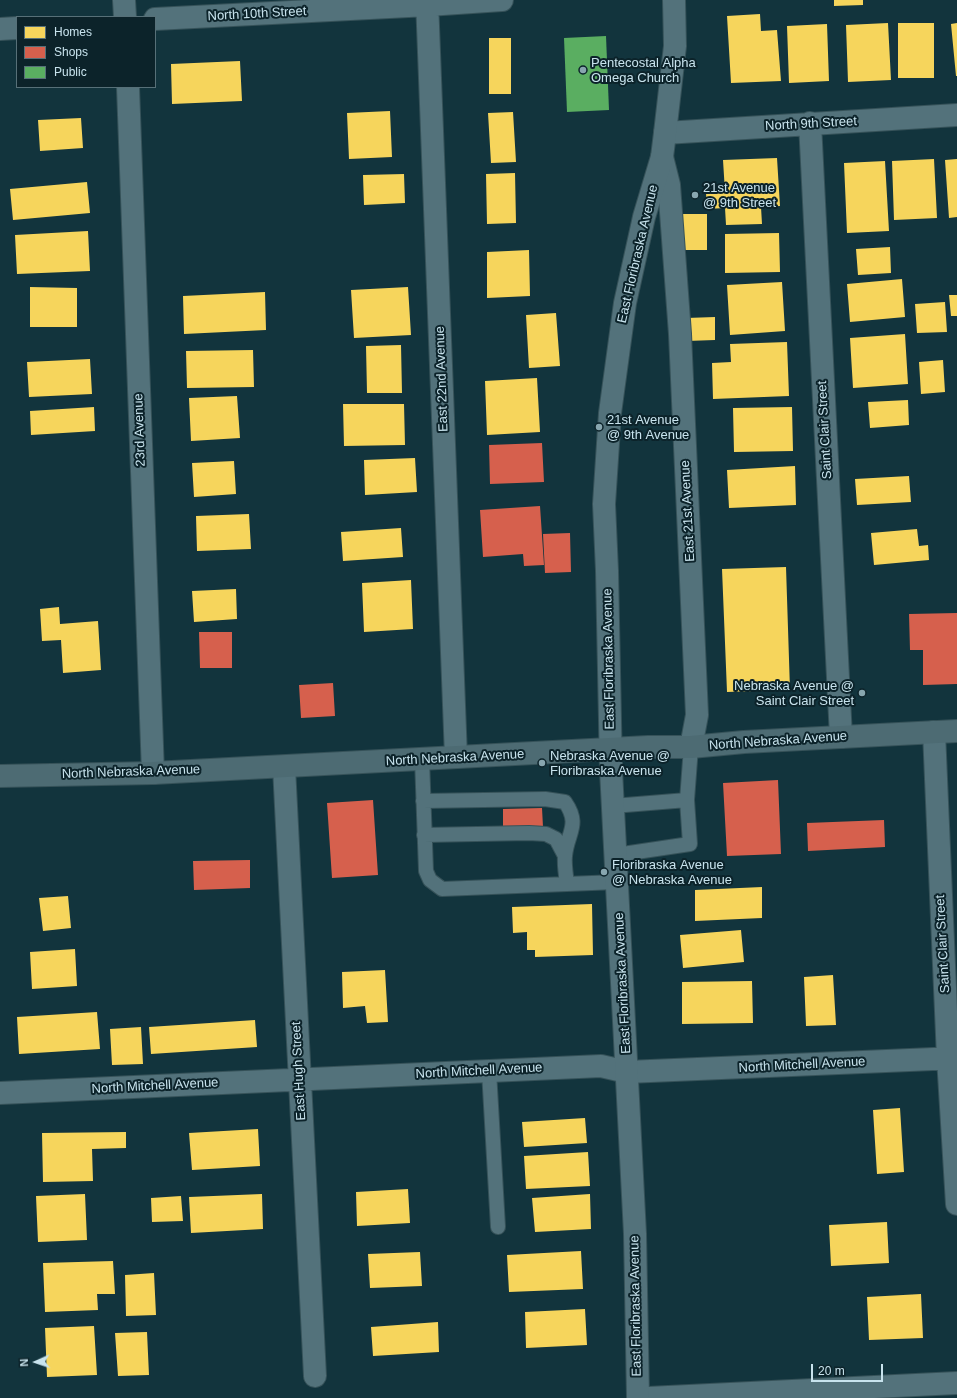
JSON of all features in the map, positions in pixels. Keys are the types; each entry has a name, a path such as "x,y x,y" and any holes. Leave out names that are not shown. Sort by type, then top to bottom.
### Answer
{"main road":[{"name":"North Nebraska Avenue","path":"0,776 153,773 610,749 691,747 744,742 957,731"}],"street":[{"path":"124,0 125,16"},
{"name":"North 10th Street","path":"156,19 502,0"},
{"name":"East Floribraska Avenue","path":"638,1398 634,1234 610,749 607,571 604,504 610,413 625,303 644,217 662,157 675,46 674,0"},
{"name":"East 22nd Avenue","path":"428,3 456,758"},
{"path":"0,29 16,28"},
{"name":"23rd Avenue","path":"128,88 153,773"},
{"name":"North 9th Street","path":"665,133 810,123 957,116"},
{"name":"Saint Clair Street","path":"810,123 841,737"},
{"name":"East 21st Avenue","path":"662,157 669,185 681,342 697,715 691,747"},
{"name":"Saint Clair Street","path":"934,732 953,1058 957,1204"},
{"name":"East Hugh Street","path":"284,766 315,1376"},
{"name":"North Mitchell Avenue","path":"0,1093 601,1066 627,1072 953,1058"},
{"path":"648,1398 957,1383"}],"lane":[{"path":"616,855 690,844 687,800 691,747"},
{"path":"422,759 426,871 430,880 442,889 617,882"},
{"path":"424,801 545,799 565,802 572,812 573,826 565,856 567,884"},
{"path":"613,806 687,800"},
{"path":"424,835 546,834 556,839 565,856"},
{"path":"489,1071 498,1227"}],"building: Homes":[{"path":"834,0 863,0 863,5 834,6"},
{"path":"760,14 761,31 777,30 781,81 731,83 727,16"},
{"path":"888,23 891,80 848,82 846,25"},
{"path":"898,23 934,23 934,78 898,78"},
{"path":"957,23 957,76 956,76 951,24"},
{"path":"827,24 829,81 789,83 787,26"},
{"path":"489,38 511,38 511,94 489,94"},
{"path":"240,61 242,101 172,104 171,64"},
{"path":"390,111 392,157 349,159 347,113"},
{"path":"513,112 516,162 491,163 488,113"},
{"path":"81,118 83,148 40,151 38,120"},
{"path":"777,158 780,206 761,207 762,224 726,225 725,208 707,209 706,193 725,192 723,160"},
{"path":"934,159 937,218 894,220 892,161"},
{"path":"957,159 957,217 949,218 945,160"},
{"path":"885,161 889,231 847,233 844,163"},
{"path":"515,173 516,223 487,224 486,174"},
{"path":"404,174 405,203 364,205 363,175"},
{"path":"87,182 90,213 13,220 10,189"},
{"path":"683,214 707,214 707,250 683,250"},
{"path":"88,231 90,271 17,274 15,235"},
{"path":"779,233 780,272 725,273 725,234"},
{"path":"890,247 891,273 858,275 856,249"},
{"path":"529,250 530,296 487,298 487,252"},
{"path":"902,279 905,317 850,322 847,284"},
{"path":"782,282 785,331 730,335 727,285"},
{"path":"30,287 77,288 77,327 30,327"},
{"path":"408,287 411,335 354,338 351,290"},
{"path":"265,292 266,330 184,334 183,296"},
{"path":"949,295 957,295 957,316 951,316"},
{"path":"945,302 947,332 917,333 915,304"},
{"path":"556,313 560,366 529,368 526,315"},
{"path":"715,317 715,340 687,341 686,318"},
{"path":"905,334 908,384 853,388 850,338"},
{"path":"787,342 789,396 713,399 712,363 731,362 730,344"},
{"path":"401,345 402,393 367,393 366,346"},
{"path":"253,350 254,387 187,388 186,351"},
{"path":"90,359 92,394 29,397 27,362"},
{"path":"943,360 945,392 921,394 919,362"},
{"path":"537,378 540,432 487,435 485,381"},
{"path":"237,396 240,438 191,441 189,398"},
{"path":"908,400 909,425 870,428 868,402"},
{"path":"343,404 404,404 405,445 344,446"},
{"path":"94,407 95,431 31,435 30,411"},
{"path":"792,407 793,451 734,452 733,408"},
{"path":"415,458 417,492 365,495 364,460"},
{"path":"234,461 236,494 194,497 192,463"},
{"path":"795,466 796,505 729,508 727,470"},
{"path":"909,476 911,502 857,505 855,479"},
{"path":"249,514 251,549 197,551 196,516"},
{"path":"401,528 403,557 343,561 341,532"},
{"path":"917,529 919,546 928,545 929,560 874,565 871,533"},
{"path":"786,567 790,690 727,692 722,569"},
{"path":"411,580 413,629 364,632 362,583"},
{"path":"236,589 237,619 194,622 192,591"},
{"path":"59,607 60,624 98,621 101,670 63,673 61,640 42,641 40,609"},
{"path":"762,887 762,918 695,921 695,890"},
{"path":"68,896 71,928 43,931 39,898"},
{"path":"592,904 593,955 535,957 535,950 527,950 527,932 513,933 512,907"},
{"path":"741,930 744,962 683,968 680,935"},
{"path":"75,949 77,986 32,989 30,952"},
{"path":"385,970 388,1022 367,1023 365,1006 343,1008 342,972"},
{"path":"833,975 836,1025 806,1026 804,977"},
{"path":"752,981 753,1023 682,1024 682,982"},
{"path":"97,1012 100,1049 19,1054 17,1017"},
{"path":"255,1020 257,1047 151,1054 149,1027"},
{"path":"141,1027 143,1064 112,1065 110,1029"},
{"path":"900,1108 904,1172 877,1174 873,1110"},
{"path":"585,1118 587,1143 524,1147 522,1122"},
{"path":"258,1129 260,1166 192,1170 189,1133"},
{"path":"126,1132 126,1148 92,1149 93,1181 43,1182 42,1133"},
{"path":"588,1152 590,1186 526,1189 524,1156"},
{"path":"408,1189 410,1223 357,1226 356,1192"},
{"path":"85,1194 87,1240 38,1242 36,1196"},
{"path":"262,1194 263,1229 191,1233 189,1197"},
{"path":"590,1194 591,1229 535,1232 532,1198"},
{"path":"181,1196 183,1221 152,1222 151,1198"},
{"path":"887,1222 889,1263 831,1266 829,1225"},
{"path":"581,1251 583,1289 509,1292 507,1255"},
{"path":"420,1252 422,1286 370,1288 368,1254"},
{"path":"113,1261 115,1294 97,1294 98,1310 45,1312 43,1263"},
{"path":"154,1273 156,1315 126,1316 125,1275"},
{"path":"921,1294 923,1338 869,1340 867,1297"},
{"path":"585,1309 587,1345 526,1348 525,1312"},
{"path":"438,1322 439,1352 373,1356 371,1327"},
{"path":"94,1326 97,1375 47,1377 45,1328"},
{"path":"147,1332 149,1375 118,1376 115,1333"}],"building: Shops":[{"path":"542,443 544,482 490,484 489,445"},
{"path":"540,506 544,565 524,566 523,554 483,557 480,510"},
{"path":"570,533 571,572 545,573 543,534"},
{"path":"957,613 957,684 923,685 923,650 910,650 909,614"},
{"path":"199,632 232,632 232,668 200,668"},
{"path":"333,683 335,716 301,718 299,685"},
{"path":"778,780 781,854 727,856 723,783"},
{"path":"373,800 378,875 332,878 327,803"},
{"path":"542,808 543,827 503,829 503,809"},
{"path":"884,820 885,847 808,851 807,823"},
{"path":"250,860 250,888 194,890 193,861"}],"building: Public":[{"path":"606,36 609,110 567,112 564,38"}],"place":[{"name":"Pentecostal Alpha Omega Church","path":"583,70"},
{"name":"21st Avenue @ 9th Street","path":"695,195"},
{"name":"21st Avenue @ 9th Avenue","path":"599,427"},
{"name":"Nebraska Avenue @ Saint Clair Street","path":"862,693"},
{"name":"Nebraska Avenue @ Floribraska Avenue","path":"542,763"},
{"name":"Floribraska Avenue @ Nebraska Avenue","path":"604,872"}]}
